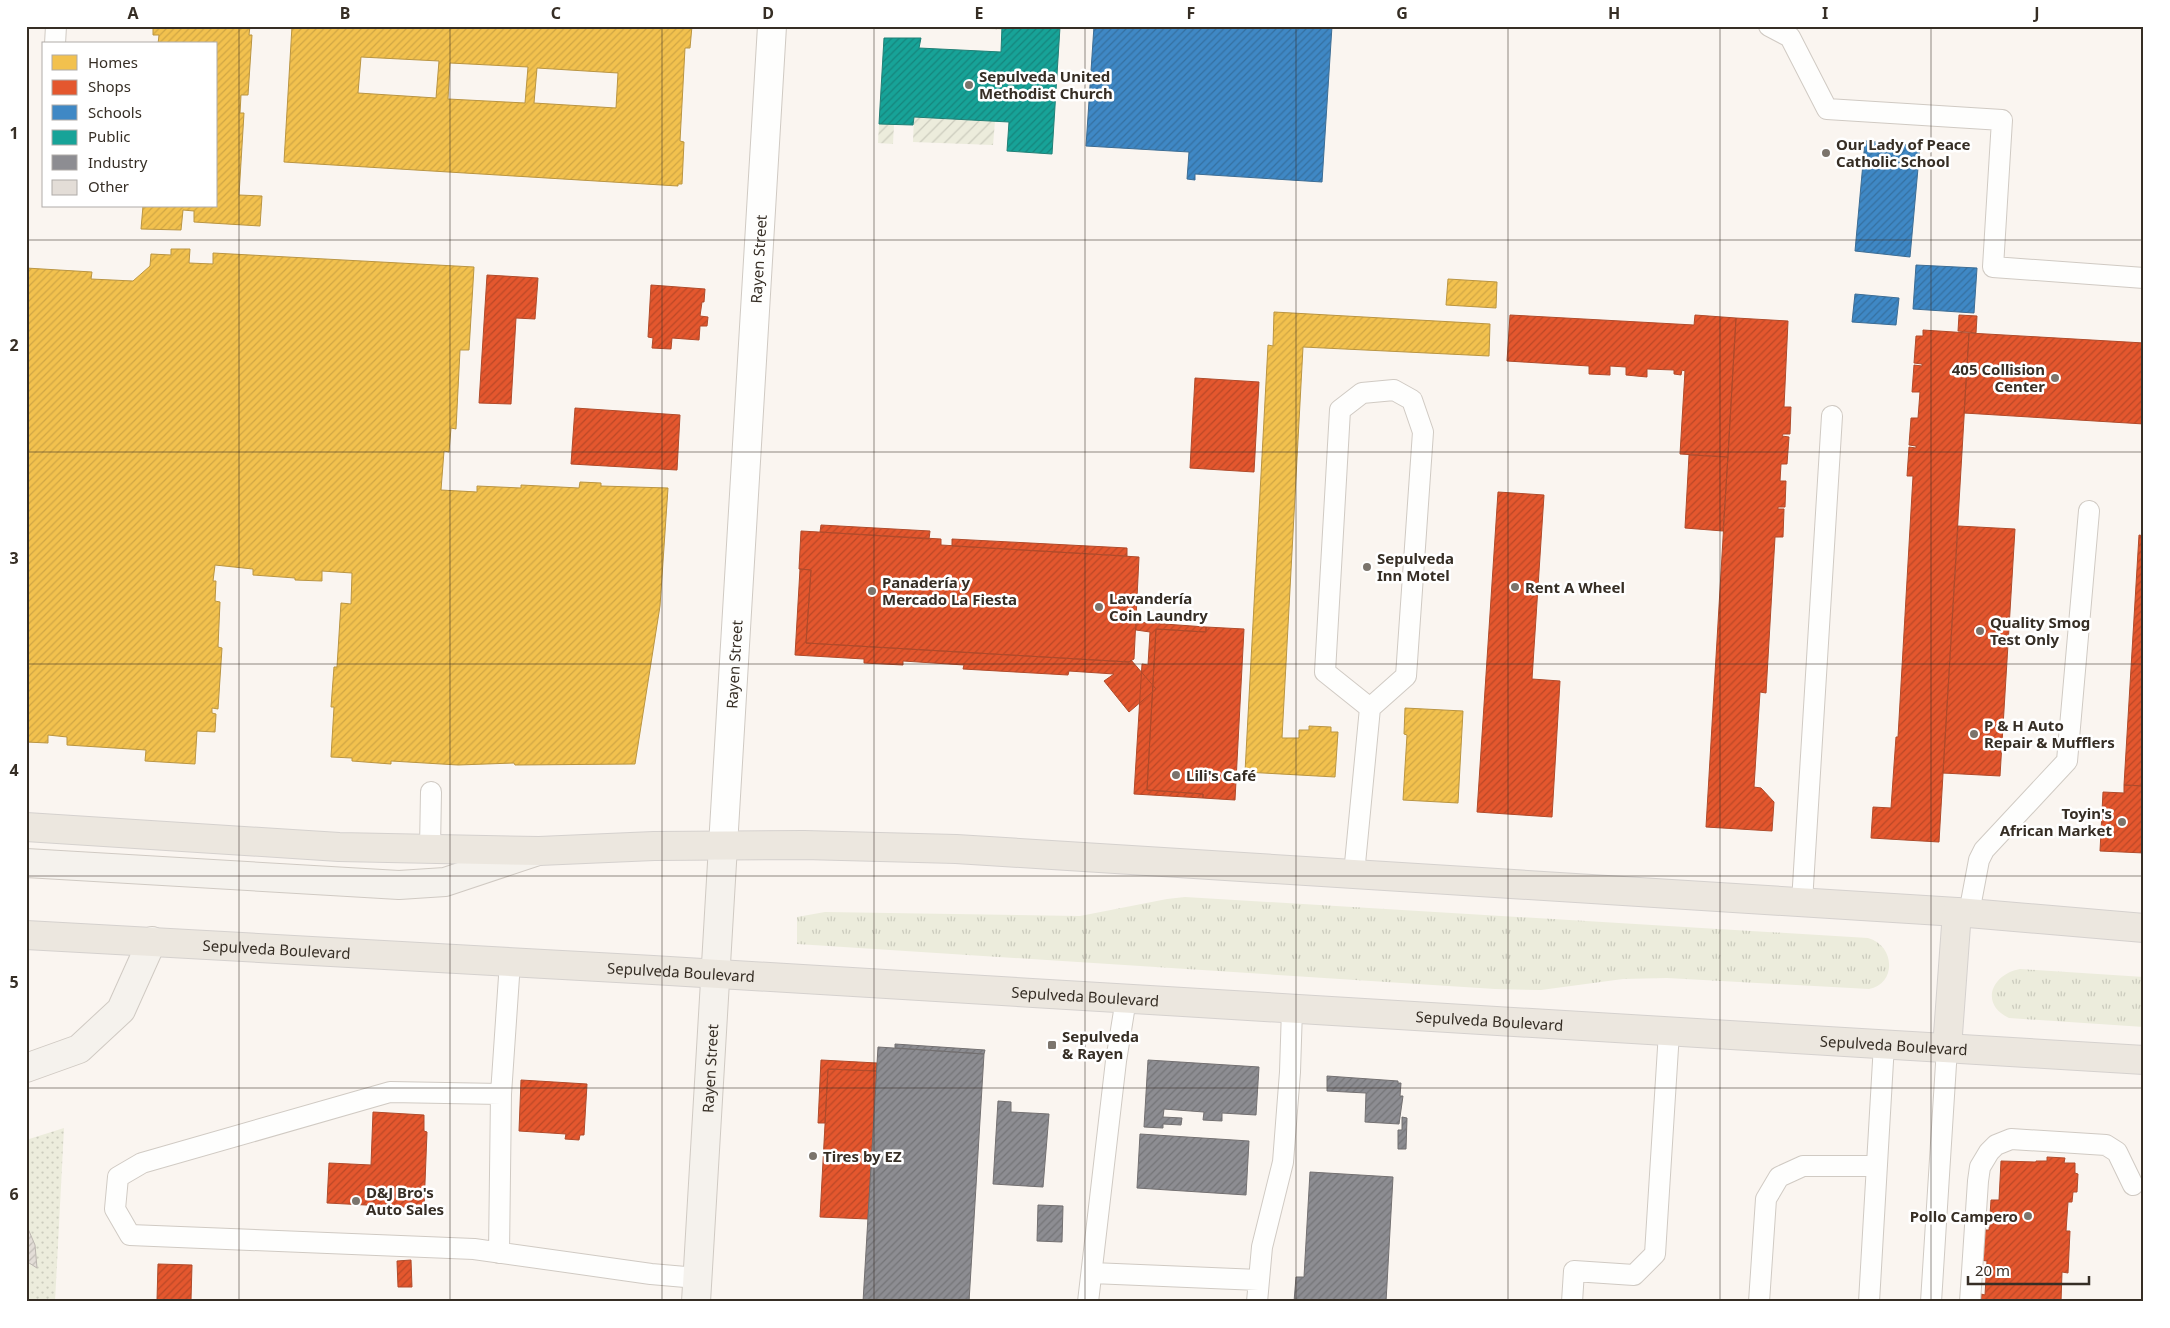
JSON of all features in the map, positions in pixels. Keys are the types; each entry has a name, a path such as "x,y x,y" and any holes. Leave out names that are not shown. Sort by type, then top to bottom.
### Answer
{"main road":[{"path":"26,827 339,847 540,851 654,846 804,845 956,848 1963,912 2144,928"},
{"path":"1947,1048 1963,912"},
{"name":"Sepulveda Boulevard","path":"26,935 716,974 2144,1060"}],"street":[{"name":"Rayen Street","path":"697,1290 772,26"},
{"path":"26,863 399,885 428,885 454,880 540,851"},
{"path":"26,1068 79,1049 121,1010 152,941"}],"lane":[{"path":"55,42 56,26"},
{"path":"1769,26 1790,37 1827,109 2002,120 1993,267 2144,278"},
{"path":"1354,874 1370,708 1406,676 1423,432 1412,400 1394,390 1362,393 1340,410 1324,672 1370,708"},
{"path":"1802,902 1832,416"},
{"path":"1963,912 1979,860 1984,850 2067,762 2089,512"},
{"path":"430,848 431,792"},
{"path":"499,1253 501,1094 510,962"},
{"path":"1088,1302 1116,1061 1126,999"},
{"path":"1257,1302 1262,1247 1283,1162 1290,1072 1292,1009"},
{"path":"1572,1302 1574,1271 1634,1275 1655,1254 1669,1032"},
{"path":"1869,1302 1884,1044"},
{"path":"1931,1302 1947,1048"},
{"path":"501,1094 390,1092 142,1163 118,1177 115,1209 130,1235 474,1249 651,1274 697,1290"},
{"path":"1970,1302 1978,1180 1984,1158 1996,1145 2016,1139 2106,1145 2117,1152 2133,1185"},
{"path":"1759,1302 1766,1199 1779,1177 1803,1166 1877,1166"},
{"path":"1092,1273 1259,1280"}],"green space":[{"path":"938,26 1003,26 1003,30"},
{"path":"914,117 995,121 993,145 913,142"},
{"path":"879,124 894,124 893,144 878,143"},
{"path":"1185,897 1868,938 1877,942 1883,948 1888,956 1889,964 1888,973 1884,980 1878,986 1869,989 1667,978 1623,979 1541,990 1495,989 797,944 797,917 825,912 1080,916"},
{"path":"2020,969 2144,977 2144,1027 2009,1018 1994,1005 1992,998 1993,990 1996,983 2002,977"},
{"path":"64,1128 55,1302 26,1302 26,1140"}],"building: Homes":[{"path":"153,26 250,26 249,35 252,35 248,95 241,95 240,113 244,113 239,195 262,196 260,226 194,222 194,211 183,210 181,230 141,229 143,208 218,208 218,42 158,42 159,35 153,35"},
{"path":"292,26 692,26 690,48 685,48 680,141 684,142 682,184 678,184 678,186 284,162","holes":["361,57 439,61 436,98 358,93","450,63 528,67 525,103 448,99","537,68 618,73 616,108 534,103"]},
{"path":"171,249 190,249 189,263 213,264 213,253 474,267 469,350 460,350 456,429 451,428 449,452 444,451 441,490 477,492 477,486 521,488 521,485 579,488 580,482 601,483 601,486 668,488 660,606 635,764 515,765 514,763 458,765 391,761 391,764 352,761 352,758 331,757 334,707 331,707 334,667 337,667 341,603 351,604 352,573 322,571 322,581 295,580 295,578 253,575 253,569 215,565 213,581 216,581 215,601 220,602 218,647 222,648 218,709 212,708 212,713 216,714 215,732 197,731 195,764 145,761 146,750 67,745 67,737 48,735 48,743 26,742 26,268 92,272 91,279 133,281 150,266 151,254 171,255"},
{"path":"1448,279 1497,282 1496,308 1446,305"},
{"path":"1274,312 1490,324 1489,356 1303,347 1282,738 1299,738 1299,730 1309,730 1309,726 1331,727 1331,732 1338,732 1335,777 1245,772 1268,345 1273,346"},
{"path":"1405,708 1463,711 1458,803 1403,800 1407,735 1404,734"}],"building: Shops":[{"path":"487,275 538,278 535,319 516,318 511,404 479,403"},
{"path":"651,285 705,289 700,316 708,317 707,326 700,326 699,340 672,338 671,349 652,348 653,338 648,337"},
{"path":"1510,315 1694,325 1695,315 1736,318 1728,457 1680,454 1685,371 1682,370 1681,375 1674,374 1674,370 1647,369 1647,377 1626,375 1626,367 1610,366 1610,375 1589,374 1589,366 1507,361"},
{"path":"1959,315 1977,316 1976,333 1958,331"},
{"path":"1736,318 1788,321 1784,407 1791,407 1790,434 1783,434 1782,436 1789,437 1787,464 1781,464 1780,481 1786,481 1785,507 1778,507 1778,509 1784,509 1783,537 1775,537 1766,693 1760,692 1754,787 1761,788 1774,802 1772,831 1706,827"},
{"path":"1923,330 1969,333 1939,842 1871,838 1873,807 1891,808 1896,737 1898,737 1913,476 1907,476 1909,447 1916,448 1916,446 1909,445 1911,418 1918,418 1920,392 1912,392 1914,365 1922,366 1922,364 1914,363 1916,336 1923,336"},
{"name":"405 Collision Center","path":"1969,333 2144,343 2144,424 1964,413"},
{"path":"1195,378 1259,382 1254,472 1190,468"},
{"path":"575,408 680,415 677,470 571,464"},
{"path":"1689,455 1728,457 1723,531 1685,528"},
{"name":"Rent A Wheel","path":"1498,492 1544,495 1532,679 1560,681 1552,817 1477,812"},
{"path":"821,525 930,531 929,539 820,532"},
{"path":"1958,526 2015,529 2000,776 1943,773"},
{"path":"801,531 941,539 941,545 1139,557 1134,659 1129,662 806,643 811,570 799,569"},
{"path":"2139,535 2144,536 2144,786 2124,785"},
{"path":"952,539 1127,548 1127,556 952,546"},
{"path":"800,569 811,570 806,643 1129,662 1131,660 1156,689 1129,712 1104,681 1114,674 1069,671 1068,675 963,669 964,665 903,661 903,665 864,663 864,659 795,655"},
{"path":"1136,622 1206,627 1206,632 1156,629 1147,790 1203,794 1203,798 1134,794 1142,664 1148,665 1150,632 1136,630"},
{"path":"1206,627 1244,629 1235,800 1203,798 1203,794 1147,790 1156,629 1206,632"},
{"name":"Toyin's African Market","path":"2124,785 2144,786 2144,853 2100,851 2103,792 2124,793"},
{"path":"821,1060 877,1063 877,1071 828,1069 825,1123 818,1123"},
{"path":"828,1069 877,1071 868,1219 820,1217"},
{"path":"521,1080 587,1084 584,1135 580,1135 579,1140 565,1139 566,1134 519,1131"},
{"path":"373,1112 424,1115 424,1131 427,1132 424,1208 327,1203 329,1163 371,1165"},
{"name":"Pollo Campero","path":"2047,1157 2065,1158 2064,1163 2075,1163 2075,1173 2078,1174 2077,1192 2073,1192 2072,1202 2068,1202 2066,1231 2070,1231 2068,1273 2062,1272 2061,1302 1981,1302 1981,1294 1985,1295 1987,1261 1980,1260 1982,1230 1989,1230 1991,1200 1999,1200 2001,1161 2036,1162 2047,1161"},
{"path":"411,1260 412,1287 398,1287 397,1261"},
{"path":"158,1264 192,1265 191,1300 157,1300"}],"building: Schools":[{"path":"1094,26 1332,26 1322,182 1195,174 1195,180 1187,179 1189,152 1086,146"},
{"path":"1865,141 1920,146 1910,257 1855,251"},
{"path":"1916,265 1977,268 1974,313 1913,309"},
{"path":"1855,294 1899,298 1896,325 1852,322"}],"building: Public":[{"name":"Sepulveda United Methodist Church","path":"1002,26 1060,27 1052,154 1007,151 1009,122 914,117 913,125 879,124 884,38 921,38 919,48 1001,52"}],"building: Industry":[{"path":"895,1044 985,1050 984,1054 895,1048"},
{"path":"878,1047 984,1054 969,1302 863,1302"},
{"path":"1148,1060 1259,1067 1256,1115 1222,1113 1222,1121 1203,1120 1204,1112 1164,1109 1163,1117 1182,1118 1181,1125 1163,1124 1163,1128 1144,1127"},
{"path":"1327,1076 1398,1081 1398,1083 1401,1083 1400,1096 1403,1096 1399,1124 1365,1122 1366,1093 1327,1091"},
{"path":"998,1101 1011,1102 1011,1112 1049,1114 1043,1187 993,1184"},
{"path":"1402,1117 1407,1118 1406,1149 1398,1149 1398,1130 1402,1130"},
{"path":"1140,1134 1249,1141 1246,1195 1137,1188"},
{"path":"1310,1172 1393,1177 1386,1302 1294,1302 1296,1277 1304,1277"},
{"path":"1038,1205 1063,1206 1062,1242 1037,1241"}],"building: Other":[{"path":"26,1224 35,1245 37,1268 26,1261"}],"place":[{"name":"Sepulveda United Methodist Church","path":"969,85"},
{"name":"Our Lady of Peace Catholic School","path":"1826,153"},
{"name":"405 Collision Center","path":"2055,378"},
{"name":"Sepulveda Inn Motel","path":"1367,567"},
{"name":"Rent A Wheel","path":"1515,587"},
{"name":"Panadería y Mercado La Fiesta","path":"872,591"},
{"name":"Lavandería Coin Laundry","path":"1099,607"},
{"name":"Quality Smog Test Only","path":"1980,631"},
{"name":"P & H Auto Repair & Mufflers","path":"1974,734"},
{"name":"Lili's Café","path":"1176,775"},
{"name":"Toyin's African Market","path":"2122,822"},
{"name":"Sepulveda & Rayen","path":"1052,1045"},
{"name":"Tires by EZ","path":"813,1156"},
{"name":"D&J Bro's Auto Sales","path":"356,1201"},
{"name":"Pollo Campero","path":"2028,1216"}]}
